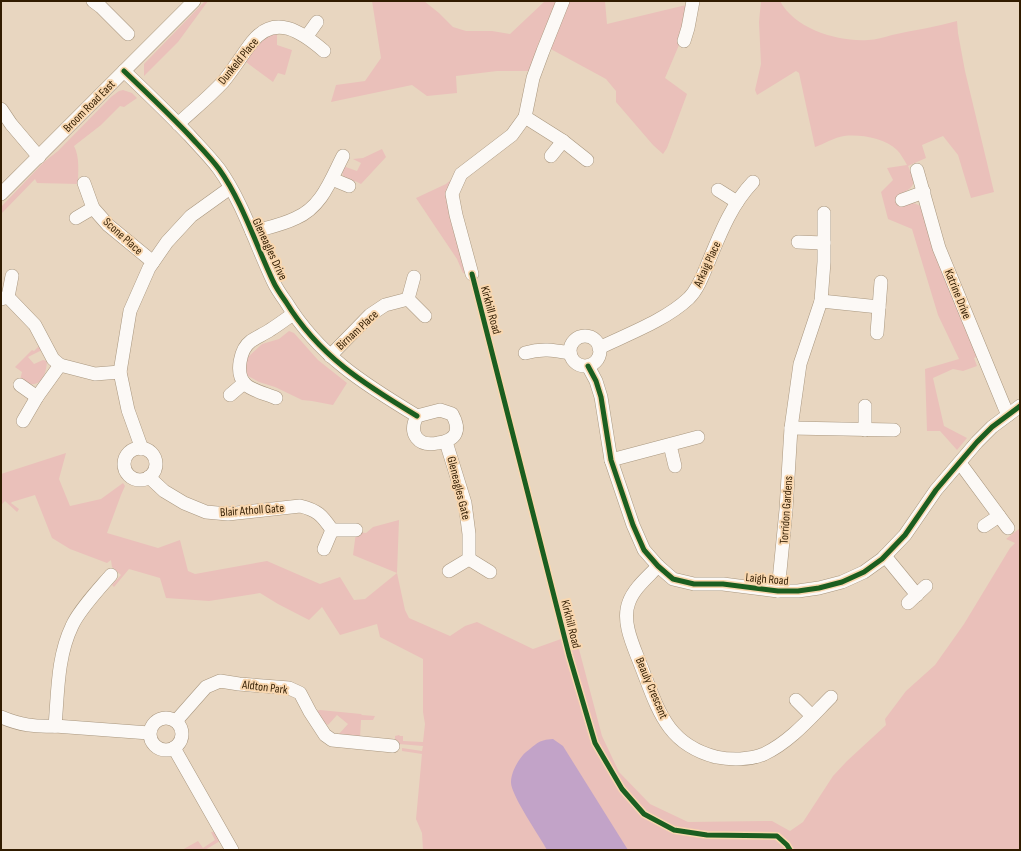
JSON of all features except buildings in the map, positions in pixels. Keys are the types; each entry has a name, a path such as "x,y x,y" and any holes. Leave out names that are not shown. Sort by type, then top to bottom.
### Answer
{"street":[{"path":"93,1 128,34"},
{"name":"Broom Road East","path":"1,194 194,1"},
{"name":"Kirkhill Road","path":"472,274 456,215 452,194 461,174 512,135 525,117 533,78 563,1"},
{"path":"684,41 694,28 693,1"},
{"path":"307,36 317,22"},
{"name":"Dunkeld Place","path":"178,124 223,82 252,41 262,32 276,26 290,29 307,36 324,51"},
{"name":"Gleneagles Drive","path":"124,71 207,154 219,170 230,188 252,232 274,283 293,314 309,334 330,356 354,376 383,396 417,416"},
{"path":"1,109 11,124 39,157"},
{"path":"525,117 563,141 587,160"},
{"path":"551,156 563,141"},
{"path":"252,232 296,218 309,211 319,201 343,156"},
{"name":"Katrine Drive","path":"917,170 939,248 1008,415"},
{"path":"332,179 349,186"},
{"name":"Arkaig Place","path":"599,348 668,314 690,297 698,286 730,213 744,191 753,182"},
{"name":"Scone Place","path":"84,184 93,208 108,225 153,262"},
{"path":"142,449 128,410 120,372 130,311 149,268 167,242 192,216 230,188"},
{"path":"718,190 737,202"},
{"path":"902,200 924,192"},
{"name":"Scone Place","path":"76,218 93,208"},
{"name":"Torridon Gardens","path":"778,591 786,510 791,428 800,364 821,301 824,213"},
{"path":"798,242 824,243"},
{"path":"12,276 4,298 35,325 53,359 60,365 95,374 120,372"},
{"path":"414,277 408,299 425,316"},
{"path":"878,333 881,282"},
{"name":"Birnam Place","path":"330,356 370,315 385,305 408,299"},
{"path":"821,301 879,307"},
{"path":"276,398 244,383 240,374 240,361 243,351 250,342 271,330 293,314"},
{"path":"585,337 594,340 600,353 596,361 588,366 583,366 575,362 570,353 572,344 580,338 585,337"},
{"path":"524,353 537,350 552,350 570,353"},
{"path":"23,421 37,397 60,365"},
{"name":"Laigh Road","path":"588,366 596,381 601,397 610,460 633,525 644,550 672,579 694,584 723,584 778,591 798,591 819,588 842,582 864,572 885,556 905,535 936,490 977,442 992,427 1020,406"},
{"path":"230,395 244,383"},
{"path":"20,385 37,397"},
{"path":"865,406 865,430"},
{"path":"440,410 452,414 455,421 456,433 453,438 446,442 431,445 424,444 417,439 413,427 417,416 440,410"},
{"path":"791,428 894,430"},
{"path":"610,460 698,437"},
{"name":"Gleneagles Gate","path":"446,442 465,503 469,534 469,559"},
{"path":"670,444 675,466"},
{"path":"136,449 142,449 151,453 154,458 155,469 149,477 145,479 136,479 128,474 124,464 128,454 136,449"},
{"path":"960,463 1008,528"},
{"name":"Blair Atholl Gate","path":"149,477 164,491 184,503 206,512 228,514 300,506 311,508 320,514 332,530"},
{"path":"984,526 999,516"},
{"path":"324,549 332,530 356,530"},
{"path":"885,556 917,595"},
{"path":"449,571 469,559 490,572"},
{"name":"Beauly Crescent","path":"658,566 640,584 629,602 626,622 660,714 671,730 686,744 703,753 725,759 742,758 763,754 780,745 831,697"},
{"path":"55,726 61,659 72,626 111,574"},
{"name":"Aldton Park","path":"176,721 206,687 220,681 289,688 300,693 325,735 332,740 393,746"},
{"path":"796,700 812,716"},
{"path":"1,717 16,723 42,727 55,726 149,733"},
{"path":"166,718 176,721 180,725 182,737 180,742 174,748 167,751 156,748 150,738 149,733 153,724 157,720 166,718"},
{"path":"174,748 232,850"}],"shaded area":[{"path":"205,1 208,1 178,42 144,76 144,64"},
{"path":"372,1 424,1 453,27 466,31 492,31 510,34 545,1 559,1 557,8 538,45 531,71 497,71 456,76 457,93 427,96 412,85 331,102 336,85 365,81 381,58"},
{"path":"567,1 605,1 607,24 686,5 682,38 665,78 687,94 667,148 663,154 653,145 616,102 616,91 606,79 547,47"},
{"path":"761,1 780,1 787,11 807,26 818,32 844,39 871,40 957,21 965,71 994,192 971,198 958,155 943,136 922,145 926,158 908,166 913,181 912,187 898,195 902,205 913,203 923,208 978,356 974,358 977,366 963,371 953,369 933,378 944,426 967,438 957,450 940,431 927,431 925,369 959,359 938,315 912,229 888,219 881,192 893,180 887,168 907,165 900,153 892,146 886,142 865,136 844,136 815,147 799,73 796,71 757,95 755,90 761,64 759,22"},
{"path":"277,32 277,45 292,50 285,75 278,73 273,82 246,62 259,41"},
{"path":"123,90 132,93 137,98 124,107 120,106 101,125 74,146 78,160 78,184 37,183 35,179 1,214 1,207 44,162 58,151 111,97"},
{"path":"382,149 386,157 361,184 355,181 351,183 344,178 342,172 343,166 357,171 361,163 353,159 363,158"},
{"path":"458,174 449,193 469,272 463,273 457,259 416,198 446,184"},
{"path":"289,331 294,333 318,360 347,383 333,405 302,400 248,376 245,369 247,358 262,344 279,339"},
{"path":"41,344 42,350 28,357 34,364 43,360 47,361 45,373 43,378 36,384 26,383 20,380 22,372 15,367 32,350 34,351"},
{"path":"66,453 59,479 70,506 101,499 123,483 125,486 107,533 158,548 180,540 188,571 195,574 267,561 320,584 340,577 354,600 365,599 397,573 405,610 409,618 450,636 465,626 477,622 533,649 575,634 602,736 619,772 650,804 688,822 772,821 790,831 803,822 833,776 886,725 885,719 906,691 935,665 964,624 1010,548 1015,543 1006,539 1020,528 1020,850 423,850 422,833 416,819 422,754 402,751 402,748 422,751 423,746 399,744 399,741 395,740 395,736 403,736 403,741 423,742 425,724 423,712 423,659 380,637 377,624 340,635 322,607 309,620 260,593 209,601 166,598 160,578 129,569 114,587 112,585 121,575 112,567 111,560 107,563 70,549 52,538 35,495 12,502 11,503 19,509 17,512 5,501 2,504 1,503 1,474"},
{"path":"399,520 397,573 353,555 356,532 366,533 373,527"},
{"path":"320,710 375,716 373,720 361,720 360,738 339,734 348,724 337,715 328,725 316,715 316,711"},
{"path":"553,739 563,746 628,850 547,850 515,796 511,778 518,761 526,752 538,742"},
{"path":"211,832 215,832 220,841 205,850 182,850 198,841 203,848 215,840"}],"cycle path":[{"path":"124,71 181,127 219,169 242,209 280,294 313,338 328,353 361,380 417,416"},
{"path":"472,274 569,655 595,743 622,789 644,814 674,830 707,835 777,836 787,845 790,850"},
{"path":"588,366 596,381 601,397 611,460 633,525 644,550 658,566 673,579 694,584 723,584 778,591 798,591 819,588 842,582 864,572 882,559 905,535 936,490 977,442 992,427 1020,406"}]}
